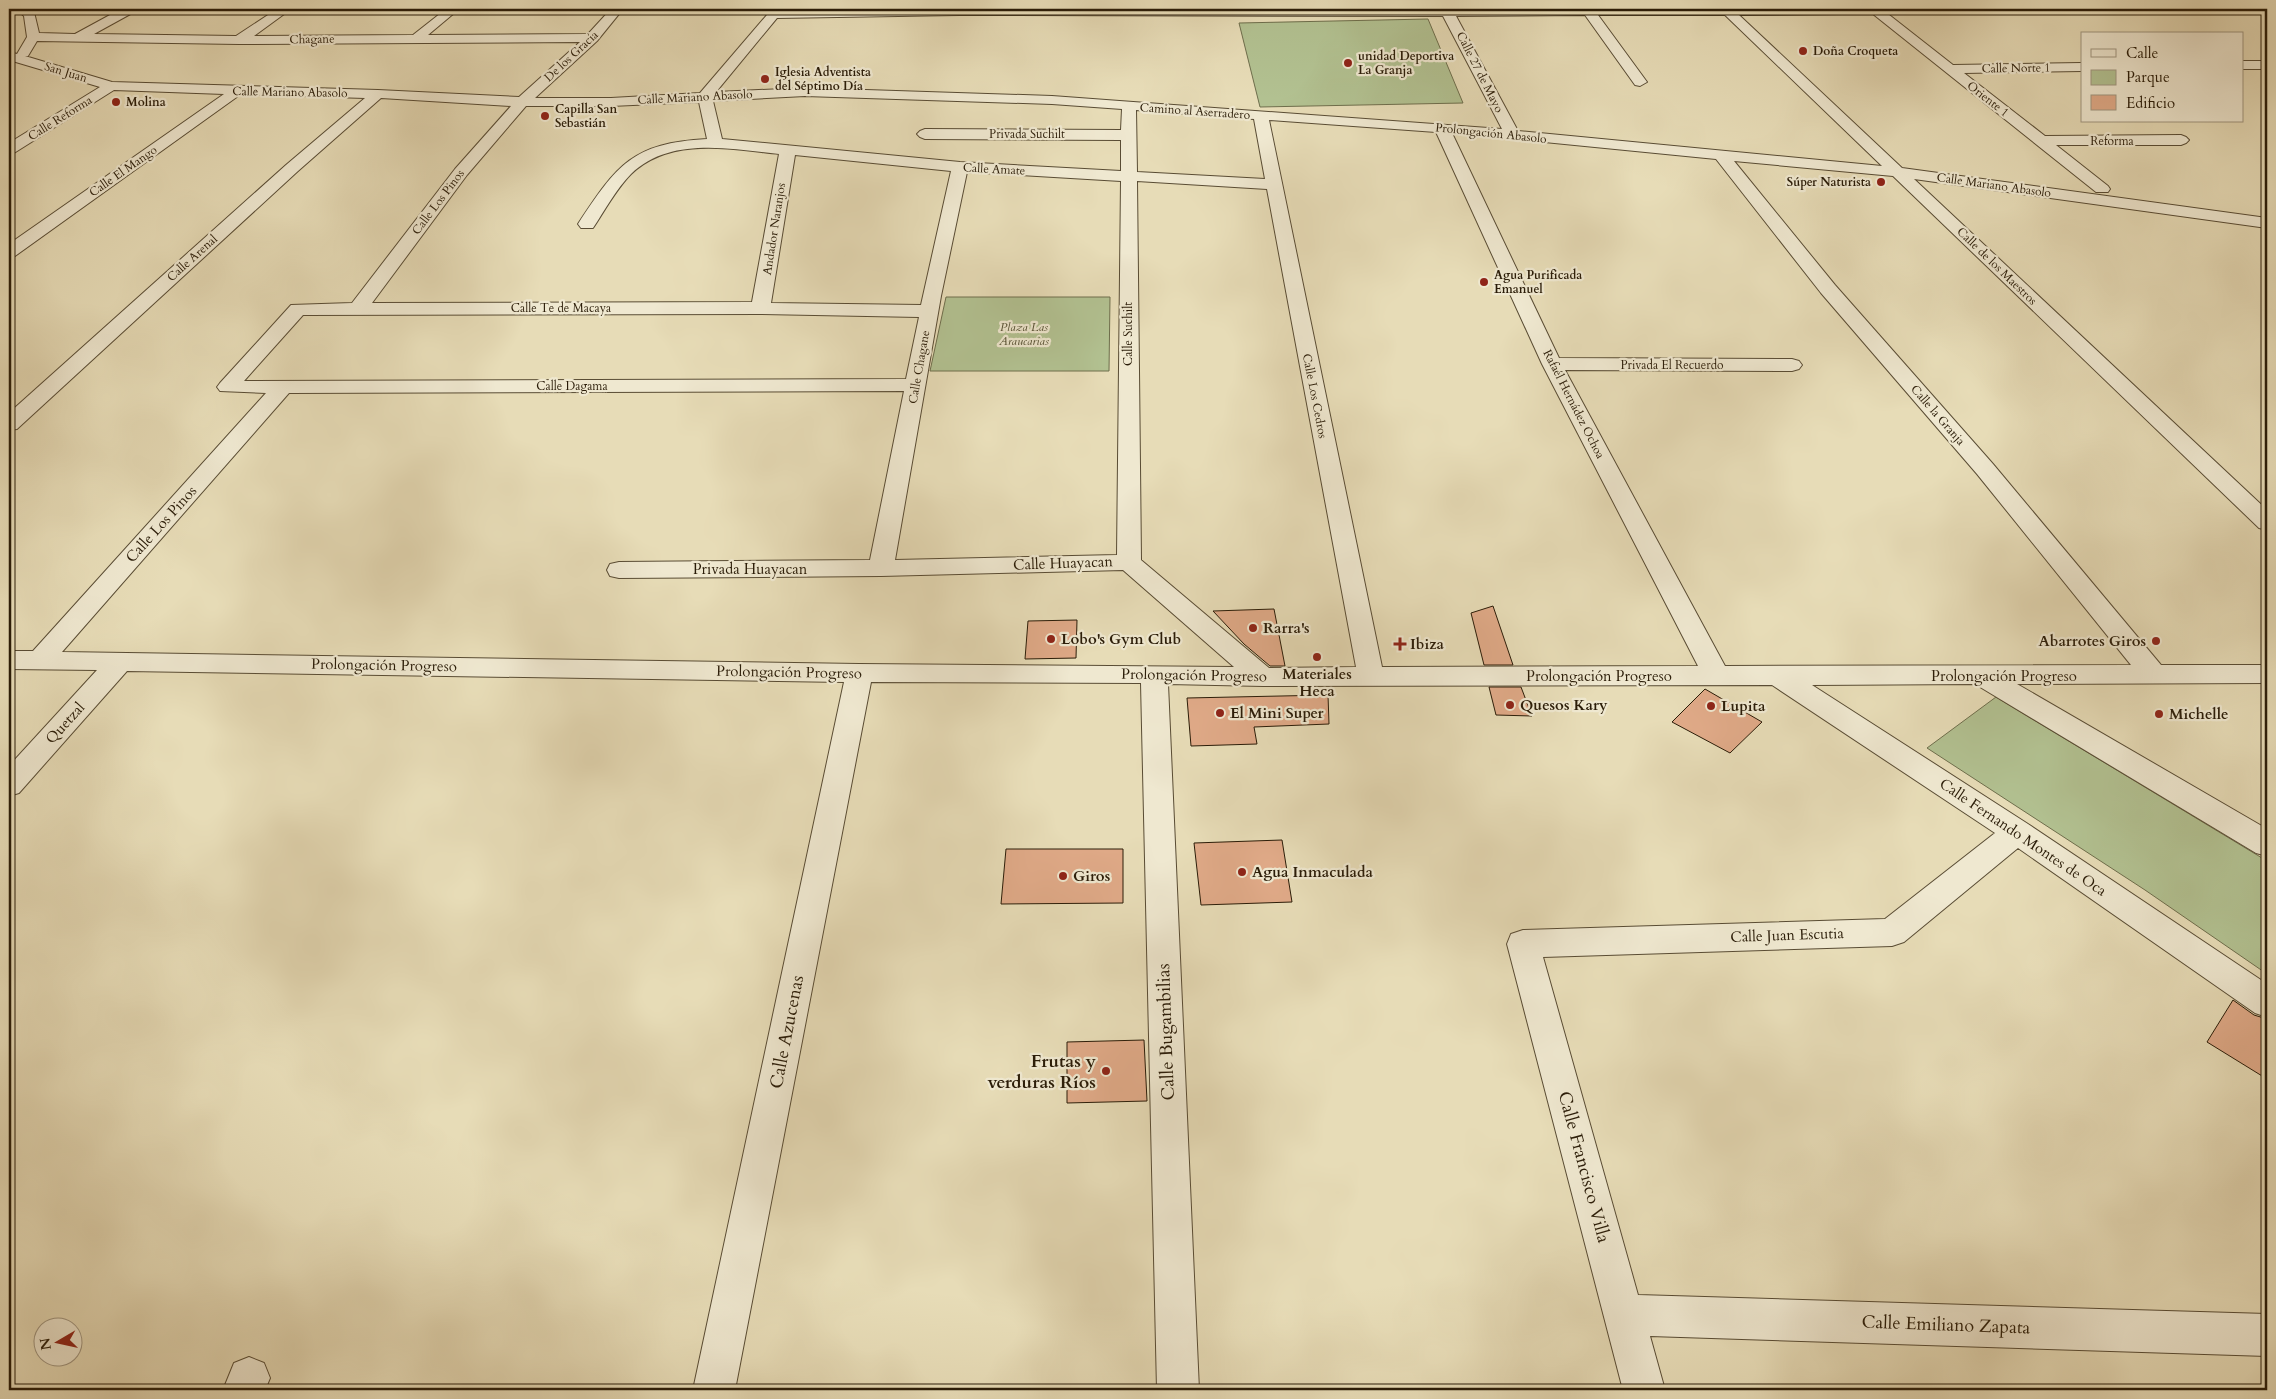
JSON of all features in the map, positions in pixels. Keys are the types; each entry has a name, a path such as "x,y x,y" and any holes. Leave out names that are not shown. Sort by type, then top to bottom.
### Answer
{"street":[{"path":"79,37 130,9"},
{"path":"239,40 285,9"},
{"path":"418,38 453,9"},
{"name":"De los Gracia","path":"522,102 592,38 617,9"},
{"path":"715,143 705,96 776,12 960,10 1589,11 2182,9"},
{"name":"Calle de los Maestros","path":"1728,10 2267,524"},
{"name":"Oriente 1","path":"1875,10 2102,189"},
{"path":"14,57 33,37 31,11"},
{"name":"Calle 27 de Mayo","path":"1448,11 1513,136"},
{"path":"1589,11 1640,82"},
{"name":"Chagane","path":"33,37 239,40 592,38"},
{"name":"San Juan","path":"14,57 111,86"},
{"path":"2244,65 2267,65"},
{"name":"Calle Norte 1","path":"1950,68 2081,67"},
{"name":"Calle Mariano Abasolo","path":"111,86 378,94 522,102 611,102 805,92 1052,100 1128,106"},
{"name":"Calle Reforma","path":"9,150 111,86"},
{"name":"Calle El Mango","path":"9,252 238,90"},
{"name":"Calle Arenal","path":"9,424 292,168 378,94"},
{"name":"Calle Los Pinos","path":"359,307 460,172 522,102"},
{"name":"Camino al Aserradero","path":"1128,106 1261,115"},
{"name":"Calle Suchilt","path":"1128,106 1130,562"},
{"name":"Prolongación Abasolo","path":"1261,115 1442,128 1720,156"},
{"name":"Calle Los Cedros","path":"1261,115 1371,677"},
{"name":"Rafaél Hernádez Ochoa","path":"1442,128 1552,364 1716,676"},
{"name":"Privada Suchilt","path":"925,134 1129,135"},
{"name":"Reforma","path":"2042,141 2181,140"},
{"name":"Calle Amate","path":"587,224 615,180 638,158 661,148 682,144 715,143 960,167 1273,184"},
{"name":"Andador Naranjos","path":"761,308 788,150"},
{"name":"Calle Mariano Abasolo","path":"1720,156 1898,172 2259,222"},
{"name":"Calle la Granja","path":"1720,156 1828,289 1985,469 2154,675"},
{"name":"Calle Chagane","path":"880,568 929,311 960,167"},
{"path":"2259,222 2267,238"},
{"name":"Calle Te de Macaya","path":"227,387 298,309 359,307 761,308 929,311"},
{"name":"Privada El Recuerdo","path":"1552,364 1792,365"},
{"name":"Calle Dagama","path":"227,387 916,385"},
{"name":"Calle Los Pinos","path":"40,660 283,387"},
{"name":"Calle Huayacan","path":"880,568 1130,562 1263,676"},
{"name":"Privada Huayacan","path":"619,570 880,568"},
{"name":"Prolongación Progreso","path":"9,660 859,674 1154,674 1371,677 2267,674"},
{"name":"Quetzal","path":"9,785 121,661"},
{"name":"Calle Azucenas","path":"714,1390 859,674"},
{"name":"Calle Bugambilias","path":"1154,674 1178,1390"},
{"name":"Calle Fernando Montes de Oca","path":"1777,675 2017,832 2267,1002"},
{"path":"1983,676 2267,844"},
{"name":"Calle Juan Escutia","path":"1523,944 1892,932 2017,832"},
{"name":"Calle Francisco Villa","path":"1523,944 1644,1390"},
{"name":"Calle Emiliano Zapata","path":"1624,1315 2267,1335"}],"green space":[{"name":"unidad Deportiva La Granja","path":"1428,19 1463,103 1260,107 1239,23"},
{"name":"Plaza Las Araucarias","path":"946,297 1110,297 1109,371 930,371"},
{"path":"1996,697 2267,861 2267,974 2145,890 1927,748"}],"building":[{"path":"1493,606 1513,665 1484,665 1471,613"},
{"name":"Rarra's","path":"1274,609 1285,666 1270,666 1244,644 1213,611"},
{"name":"Lobo's Gym Club","path":"1077,620 1076,658 1025,659 1028,621"},
{"name":"Quesos Kary","path":"1489,687 1521,687 1532,716 1496,715"},
{"name":"Lupita","path":"1705,689 1762,722 1730,753 1672,722"},
{"path":"1328,695 1329,724 1254,727 1257,744 1191,746 1187,698"},
{"name":"Agua Inmaculada","path":"1282,840 1292,902 1201,905 1194,843"},
{"name":"Giros","path":"1006,849 1123,849 1123,903 1001,904"},
{"path":"2233,1000 2254,1015 2267,1019 2267,1079 2207,1042"},
{"name":"Frutas y verduras Ríos","path":"1144,1040 1147,1101 1067,1103 1067,1042"}],"place":[{"name":"Doña Croqueta","path":"1803,51"},
{"name":"unidad Deportiva La Granja","path":"1348,63"},
{"name":"Iglesia Adventista del Séptimo Día","path":"765,79"},
{"name":"Molina","path":"116,102"},
{"name":"Capilla San Sebastián","path":"545,116"},
{"name":"Súper Naturista","path":"1881,182"},
{"name":"Agua Purificada Emanuel","path":"1484,282"},
{"name":"Rarra's","path":"1253,628"},
{"name":"Lobo's Gym Club","path":"1051,639"},
{"name":"Abarrotes Giros","path":"2156,641"},
{"name":"Ibiza","path":"1400,644"},
{"name":"Materiales Heca","path":"1317,657"},
{"name":"Quesos Kary","path":"1510,705"},
{"name":"Lupita","path":"1711,706"},
{"name":"El Mini Super","path":"1220,713"},
{"name":"Michelle","path":"2159,714"},
{"name":"Agua Inmaculada","path":"1242,872"},
{"name":"Giros","path":"1063,876"},
{"name":"Frutas y verduras Ríos","path":"1106,1071"}]}
